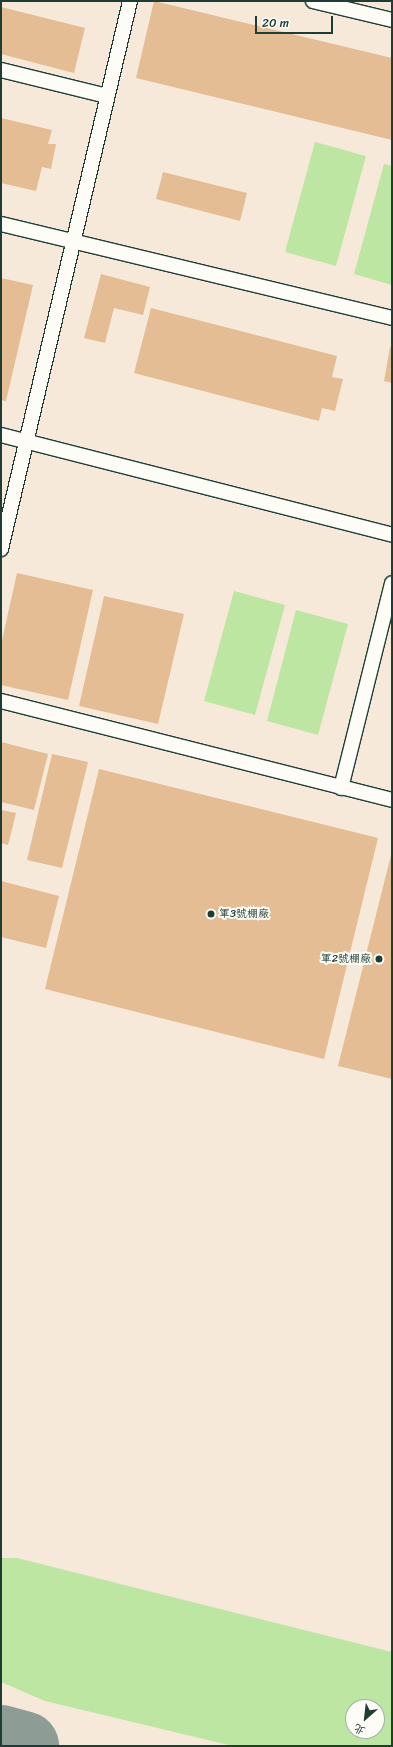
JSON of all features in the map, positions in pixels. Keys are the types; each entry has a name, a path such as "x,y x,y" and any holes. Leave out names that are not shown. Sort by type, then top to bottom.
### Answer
{"lane":[{"path":"1,549 130,1"},
{"path":"313,1 392,20"},
{"path":"1,70 107,96"},
{"path":"1,224 392,318"},
{"path":"1,435 392,535"},
{"path":"342,788 392,583"},
{"path":"1,701 392,800"}],"shaded area":[{"path":"1,1 392,1 392,1746 1,1746"}],"green space":[{"path":"315,142 366,156 336,266 285,252"},
{"path":"384,164 392,166 392,285 354,274"},
{"path":"234,591 285,605 255,715 204,701"},
{"path":"296,610 348,624 318,735 267,721"},
{"path":"1,1558 17,1558 392,1652 392,1746 233,1746 45,1701 1,1682"}],"building":[{"path":"154,1 392,58 392,140 136,78"},
{"path":"1,7 85,28 74,73 1,54"},
{"path":"1,118 52,130 48,144 56,144 51,169 42,167 36,191 1,183"},
{"path":"163,172 247,193 240,221 156,199"},
{"path":"101,274 150,287 143,315 114,308 105,343 84,338"},
{"path":"1,278 33,285 6,401 1,400"},
{"path":"151,308 337,356 332,377 343,379 335,411 322,408 319,421 134,373"},
{"path":"390,347 392,348 392,383 384,381"},
{"path":"17,573 93,590 68,700 1,685 1,645"},
{"path":"104,596 184,614 158,724 79,706"},
{"path":"1,742 48,754 34,810 1,802"},
{"path":"52,754 88,762 62,868 27,860"},
{"name":"軍3號棚廠","path":"99,769 378,838 324,1059 45,989"},
{"path":"1,810 16,813 8,845 1,843"},
{"name":"軍2號棚廠","path":"392,855 392,1079 338,1066"},
{"path":"1,881 59,896 46,948 1,937"}],"taxiway":[{"path":"1,1740 24,1746"}],"place":[{"name":"軍3號棚廠","path":"211,914"},
{"name":"軍2號棚廠","path":"379,959"}]}
